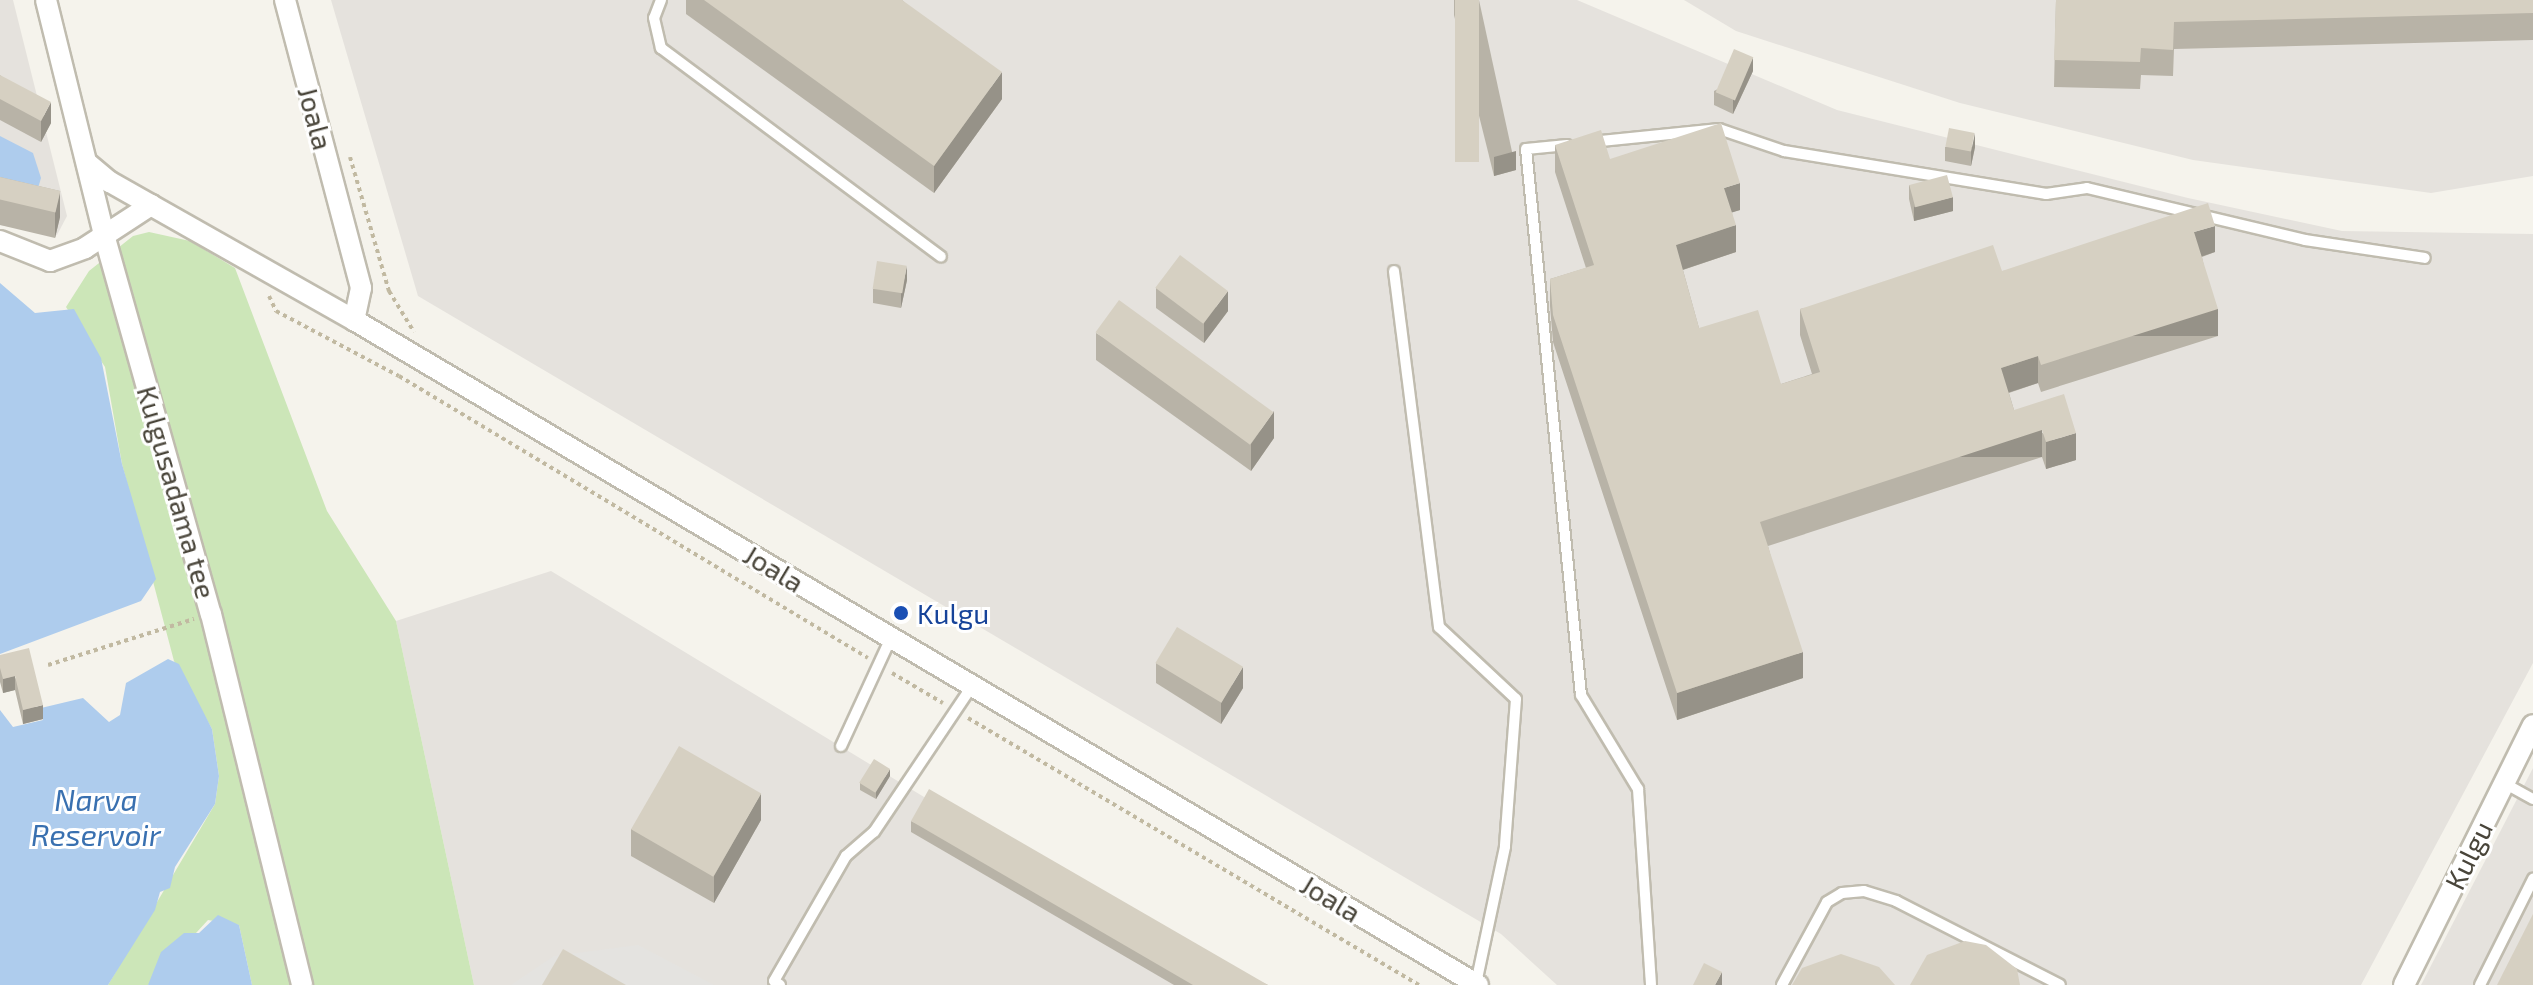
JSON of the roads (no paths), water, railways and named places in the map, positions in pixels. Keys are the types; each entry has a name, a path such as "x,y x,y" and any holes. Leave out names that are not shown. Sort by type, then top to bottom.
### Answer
{"street":[{"name":"Kulgusadama tee","path":"46,0 103,231 211,614 302,985"},
{"name":"Joala","path":"285,0 361,288 354,320 1477,984"},
{"path":"87,163 151,205 354,320"},
{"path":"0,241 50,261 85,248 103,231 151,205"},
{"name":"Kulgu","path":"2404,985 2533,725"}],"lane":[{"path":"661,0 654,18 661,48 941,257"},
{"path":"1651,985 1638,789 1581,695 1526,149 1719,129 1784,151 2046,194 2087,188 2305,240 2425,258"},
{"path":"1394,271 1439,627 1516,699 1505,847 1477,984"},
{"path":"841,746 891,638"},
{"path":"775,984 846,856 874,832 972,686"},
{"path":"2504,783 2533,799"},
{"path":"2480,985 2533,879"},
{"path":"1782,985 1820,911 1833,897 1852,891 1896,901 2060,985"}],"water":[{"path":"0,136 33,153 41,178 35,198 0,192"},
{"path":"0,283 35,313 74,309 101,358 122,464 156,579 141,601 0,654"},
{"name":"Narva Reservoir","path":"168,659 179,664 212,729 219,776 215,804 175,867 170,888 160,892 155,910 108,985 0,985 0,710 13,727 43,720 41,708 83,698 109,722 120,715 126,683"},
{"path":"218,915 239,925 252,985 148,985 161,952 184,933 199,933"}],"place":[{"name":"Kulgu","path":"901,613"}]}
